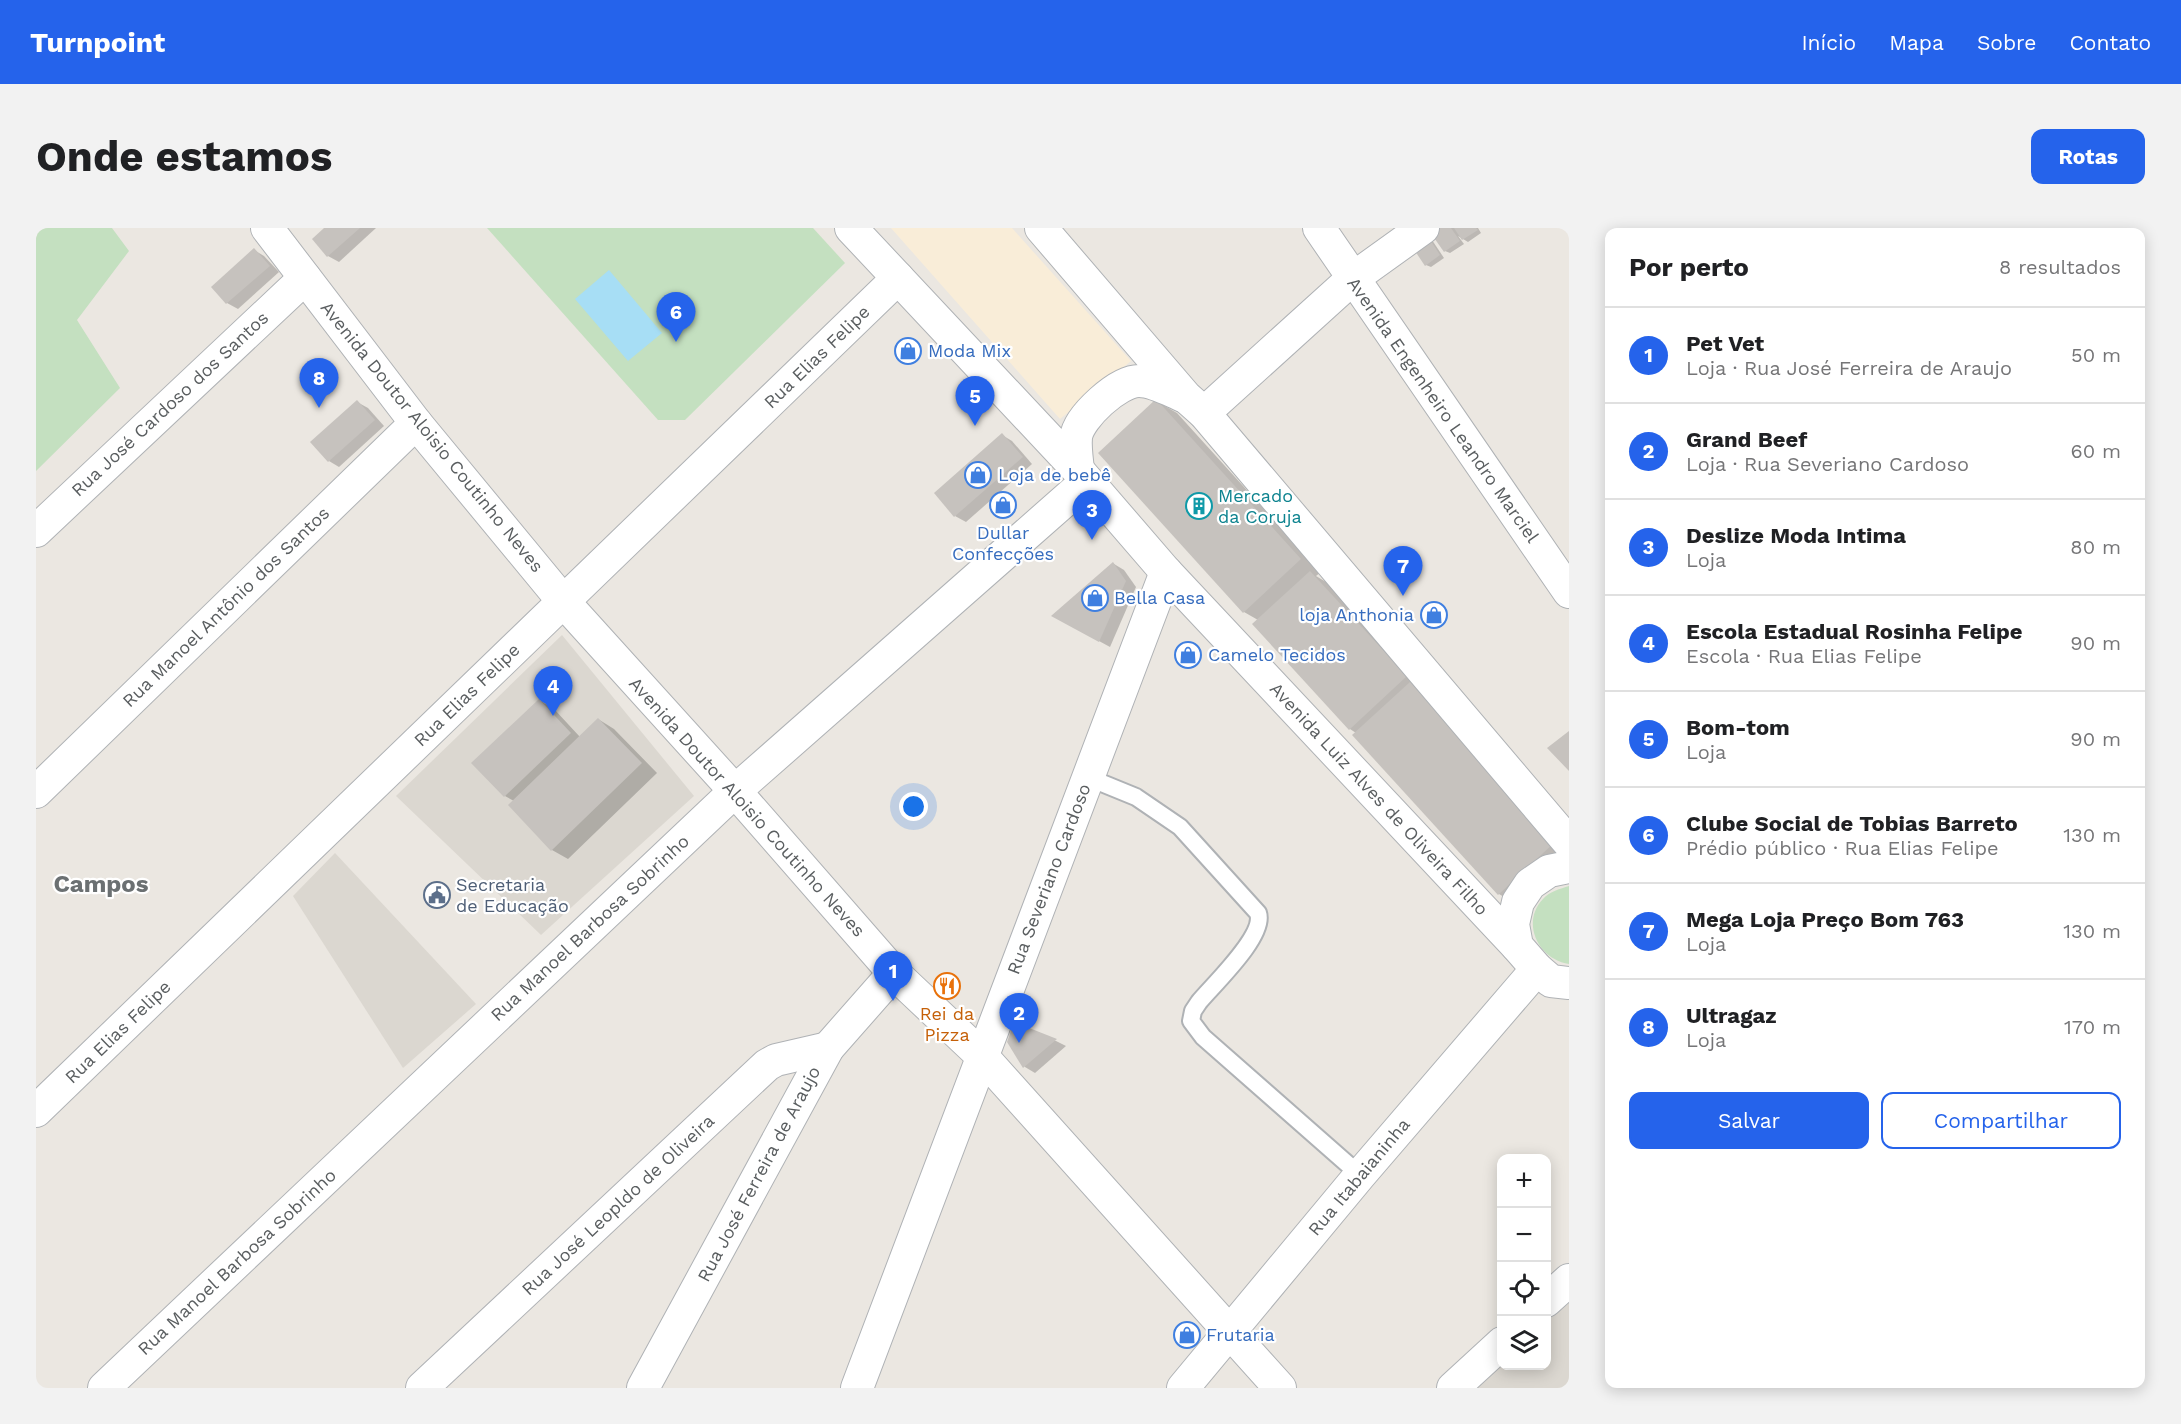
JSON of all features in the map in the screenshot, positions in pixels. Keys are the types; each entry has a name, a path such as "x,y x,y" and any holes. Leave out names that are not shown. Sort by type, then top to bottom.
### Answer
{"street":[{"name":"Avenida Doutor Aloisio Coutinho Neves","path":"267,228 416,423 563,601 735,791 894,973 982,1056 1280,1388"},
{"name":"Avenida Luiz Alves de Oliveira Filho","path":"851,228 1082,475 1166,572 1549,976"},
{"path":"1041,228 1569,843"},
{"name":"Avenida Engenheiro Leandro Marciel","path":"1319,228 1569,592"},
{"path":"1195,405 1352,279 1423,228"},
{"name":"Rua José Cardoso dos Santos","path":"36,531 305,278"},
{"name":"Rua Elias Felipe","path":"36,1111 898,278"},
{"path":"1082,475 1076,435 1094,407 1114,390 1128,382 1140,381 1155,384 1195,405"},
{"name":"Rua Manoel Antônio dos Santos","path":"36,792 416,423"},
{"name":"Rua Manoel Barbosa Sobrinho","path":"104,1388 735,791 1082,475"},
{"name":"Rua Severiano Cardoso","path":"857,1388 1166,572"},
{"path":"1549,976 1513,924 1518,902 1530,884 1548,871 1569,867"},
{"name":"Rua José Ferreira de Araujo","path":"643,1388 828,1048 894,973"},
{"name":"Rua Itabaianinha","path":"1183,1388 1360,1174 1549,976"},
{"name":"Rua José Leopldo de Oliveira","path":"422,1388 767,1065 776,1060 828,1048"},
{"path":"1551,1296 1569,1280"},
{"path":"1453,1388 1497,1348"}],"lane":[{"path":"1088,777 1136,796 1180,827 1258,913 1260,923 1252,939 1192,1011 1191,1022 1203,1037 1360,1174"}],"shaded area":[{"path":"891,228 1012,228 1131,361 1060,419"},
{"path":"562,635 694,796 541,935 396,796"},
{"path":"335,853 476,1004 403,1068 293,896"},
{"path":"1569,1299 1569,1388 1474,1388 1497,1366 1497,1370 1551,1370 1551,1316"}],"green space":[{"path":"36,228 112,228 129,251 77,320 120,388 36,471"},
{"path":"487,228 813,228 845,263 685,420 658,420"},
{"path":"1569,886 1569,964 1549,956 1542,948 1536,939 1533,919 1536,909 1546,896"}],"water":[{"path":"609,270 662,333 628,361 575,299"}],"building":[{"path":"324,228 360,228 327,257 312,239"},
{"path":"1436,228 1451,228 1460,241 1444,252 1430,232"},
{"path":"1454,228 1476,228 1478,230 1462,240"},
{"path":"1427,235 1440,255 1425,266 1411,245"},
{"path":"254,248 270,266 226,304 211,287"},
{"name":"Mercado da Coruja","path":"1156,399 1301,559 1243,613 1098,453"},
{"path":"357,400 375,420 328,462 310,442"},
{"name":"Loja de bebê","path":"1002,433 1023,457 954,517 934,493"},
{"name":"Bella Casa","path":"1113,562 1126,581 1099,642 1051,616"},
{"path":"1310,571 1407,676 1349,730 1252,624"},
{"path":"1410,682 1555,842 1498,895 1352,735"},
{"path":"539,699 571,733 504,797 471,763"},
{"path":"598,718 642,763 551,851 508,805"},
{"path":"1569,731 1569,771 1547,748"},
{"path":"1014,1022 1057,1039 1023,1068 1007,1042"}],"place":[{"name":"Clube Social de Tobias Barreto","path":"676,342"},
{"name":"Moda Mix","path":"908,351"},
{"name":"Ultragaz","path":"319,408"},
{"name":"Bom-tom","path":"975,426"},
{"name":"Loja de bebê","path":"978,475"},
{"name":"Dullar Confecções","path":"1003,505"},
{"name":"Mercado da Coruja","path":"1199,506"},
{"name":"Deslize Moda Intima","path":"1092,540"},
{"name":"Mega Loja Preço Bom 763","path":"1403,596"},
{"name":"Bella Casa","path":"1095,598"},
{"name":"loja Anthonia","path":"1434,615"},
{"name":"Camelo Tecidos","path":"1188,655"},
{"name":"Escola Estadual Rosinha Felipe","path":"553,716"},
{"name":"Secretaria de Educação","path":"437,895"},
{"name":"Rei da Pizza","path":"947,986"},
{"name":"Pet Vet","path":"893,1001"},
{"name":"Grand Beef","path":"1019,1043"},
{"name":"Frutaria","path":"1187,1335"}],"district":[{"name":"Campos","path":"101,884"}]}
